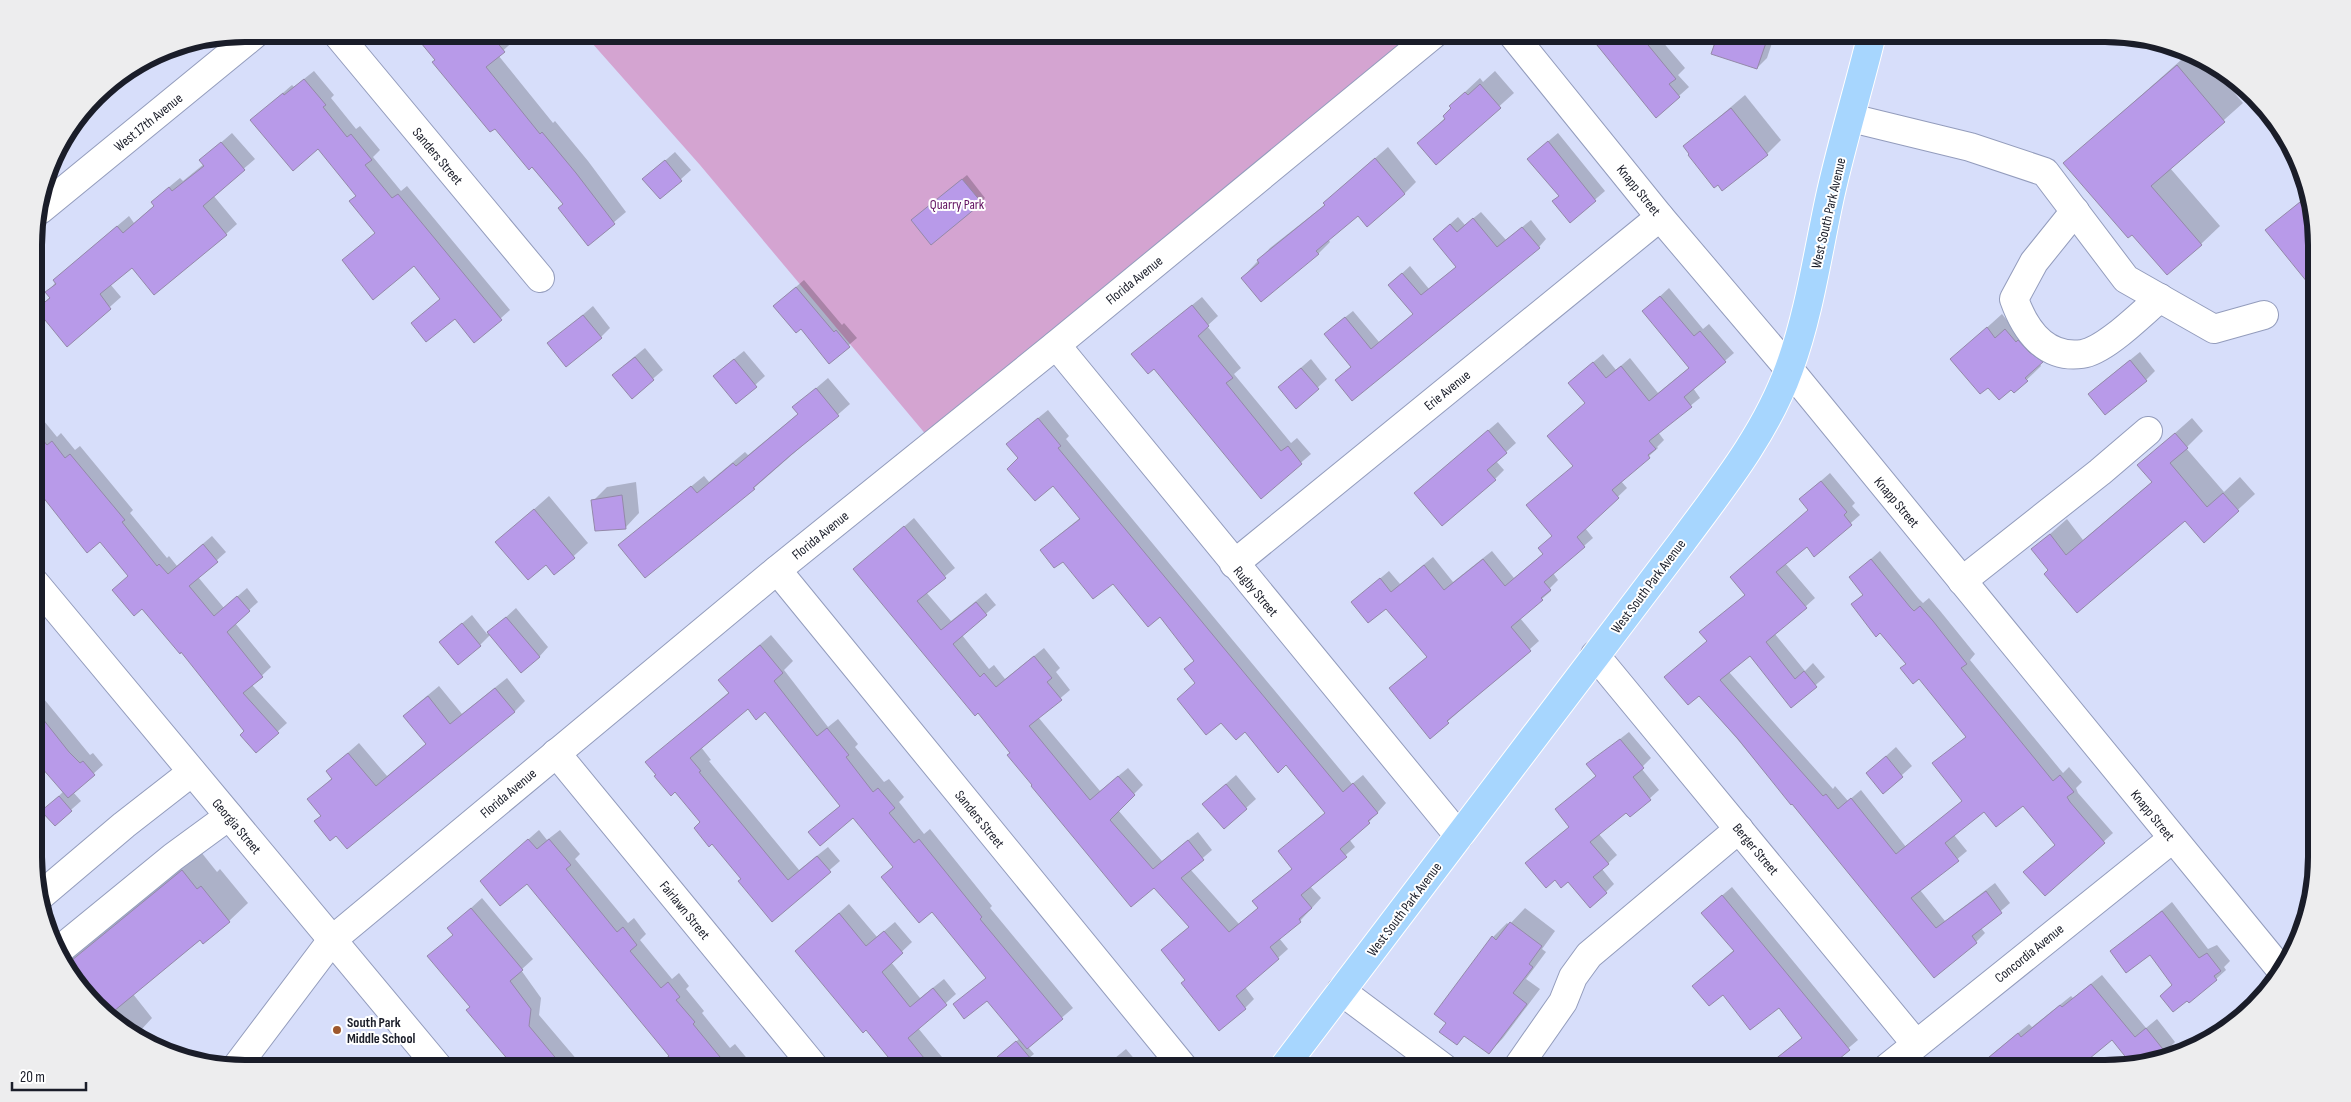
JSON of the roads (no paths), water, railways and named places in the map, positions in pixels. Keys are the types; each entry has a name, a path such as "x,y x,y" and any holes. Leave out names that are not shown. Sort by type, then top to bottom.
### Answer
{"main road":[{"name":"West South Park Avenue","path":"1289,1060 1596,656 1743,458 1773,404 1789,369 1808,300 1831,190 1870,42"}],"street":[{"name":"West 17th Avenue","path":"46,205 245,42"},
{"name":"Sanders Street","path":"344,42 540,278"},
{"name":"Florida Avenue","path":"242,1060 332,940 777,570 1424,42"},
{"name":"Knapp Street","path":"1518,42 1660,217 1789,369 2172,840 2277,965"},
{"path":"1851,118 1970,146 2045,172 2126,279 2214,328 2264,315"},
{"path":"2075,211 2034,262 2014,299 2022,321 2041,344 2059,353 2083,354 2112,339 2160,298"},
{"name":"Erie Avenue","path":"1234,564 1660,217"},
{"name":"Rugby Street","path":"1056,344 1234,564 1459,836"},
{"path":"1962,581 2100,472 2148,431"},
{"name":"Sanders Street","path":"777,570 1177,1060"},
{"name":"Georgia Street","path":"42,591 431,1060"},
{"name":"Berger Street","path":"1596,656 1916,1044"},
{"name":"Fairlawn Street","path":"556,753 808,1060"},
{"path":"45,892 124,825 192,772"},
{"path":"63,947 173,857 229,816"},
{"path":"1523,1060 1563,1002 1573,977 1584,960 1739,829"},
{"name":"Concordia Avenue","path":"1897,1060 2172,840"},
{"path":"1341,992 1433,1060"}],"place":[{"name":"South Park Middle School","path":"337,1030"}],"park label":[{"name":"Quarry Park","path":"957,204"}]}
